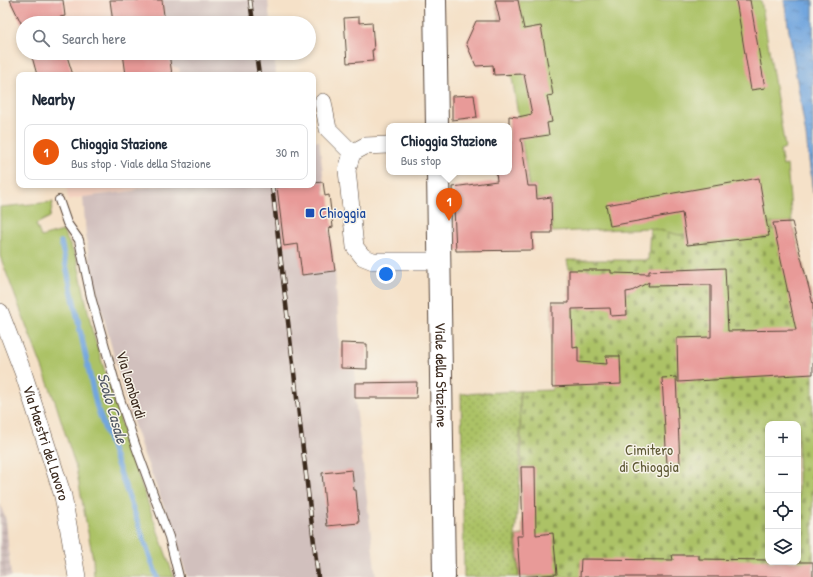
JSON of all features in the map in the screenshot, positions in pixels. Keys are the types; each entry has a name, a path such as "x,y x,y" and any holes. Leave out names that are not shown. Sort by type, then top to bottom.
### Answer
{"street":[{"path":"435,0 437,123"},
{"path":"323,102 328,129 352,153"},
{"path":"386,145 366,146 352,153 347,170 355,247 363,257 373,261 439,261"},
{"name":"Viale della Stazione","path":"438,175 444,577"},
{"name":"Via Maestri del Lavoro","path":"0,312 23,372 63,496 77,577"}],"lane":[{"name":"Via Lombardi","path":"59,200 67,223 79,240 90,297 114,379 136,447 169,537 179,577"}],"shaded area":[{"path":"12,0 162,0 164,16 57,16"},
{"path":"162,0 268,0 269,16 164,16"},
{"path":"70,60 174,60 179,68 180,72 74,72"},
{"path":"170,60 275,60 276,72 180,72 179,68 171,66"},
{"path":"319,141 335,271 341,368 355,369 355,398 376,577 187,577 173,530 143,452 126,401 91,270 86,236 83,197 133,191 139,188 316,188 316,142"},
{"path":"66,188 139,188 133,191 68,200"},
{"path":"0,504 6,520 11,577 0,577"}],"green space":[{"path":"495,0 761,0 785,148 780,150 783,166 787,165 792,222 679,235 650,228 552,232 551,198 537,199 536,186 529,186 513,83 497,21 500,24"},
{"path":"53,202 50,217 36,224 41,237 63,231 77,259 92,330 132,458 174,577 94,577 93,559 76,468 56,404 0,256 0,207"},
{"name":"Cimitero di Chioggia","path":"792,222 813,304 813,577 520,577 516,536 523,535 520,391 552,390 552,303 572,303 572,295 569,295 569,270 567,260 648,260 650,228 679,235 697,232 714,226"},
{"path":"520,391 520,477 515,536 519,577 464,577 461,394"}],"water":[{"path":"784,0 813,0 813,193 806,136"}],"building":[{"path":"10,0 63,0 65,16 18,16"},
{"path":"110,0 162,0 164,16 112,16"},
{"path":"495,0 518,0 524,29 541,26 553,95 547,96 552,122 547,123 549,135 521,139 528,186 536,186 537,199 551,197 552,233 532,233 533,250 456,251 453,187 497,181 496,175 512,175 512,123 509,123 509,116 518,117 532,114 524,74 494,75 493,65 476,66 466,43 476,21 500,21"},
{"path":"736,0 750,0 765,88 751,90"},
{"path":"359,17 359,23 372,22 374,50 372,50 373,61 347,63 344,18"},
{"path":"33,60 68,60 72,72 36,72"},
{"path":"124,60 170,60 172,72 126,72"},
{"path":"474,95 477,117 452,120 452,96"},
{"path":"759,178 769,236 687,245 682,213 610,226 606,205"},
{"path":"323,182 325,196 329,195 333,227 329,228 335,271 302,275 298,244 284,246 277,188 316,188 316,183"},
{"path":"792,222 813,304 813,374 678,382 677,338 711,337 711,285 648,286 649,282 632,291 626,292 627,315 611,316 610,308 572,309 573,348 578,347 578,362 607,364 606,356 620,356 621,384 552,387 552,303 569,303 569,270 611,270 611,273 649,274 649,271 725,268 728,331 796,330 773,223"},
{"path":"341,343 367,344 367,369 341,368"},
{"path":"676,377 680,464 667,464 662,378"},
{"path":"417,382 416,398 355,398 355,383"},
{"path":"521,467 535,467 536,535 553,533 557,574 520,577 517,536 523,536"},
{"path":"352,470 354,490 356,490 359,523 327,526 322,473"},
{"path":"672,555 699,555 699,559 765,560 765,565 801,565 801,562 813,562 813,577 580,577 581,559 673,560"}],"waterway":[{"name":"Scolo Casale","path":"61,242 96,404 157,577"}],"railway":[{"path":"250,0 252,16"},
{"path":"257,60 259,72"},
{"path":"272,188 318,577"}],"place":[{"name":"Chioggia","path":"310,213"},
{"name":"Chioggia Stazione","path":"449,221"}]}
